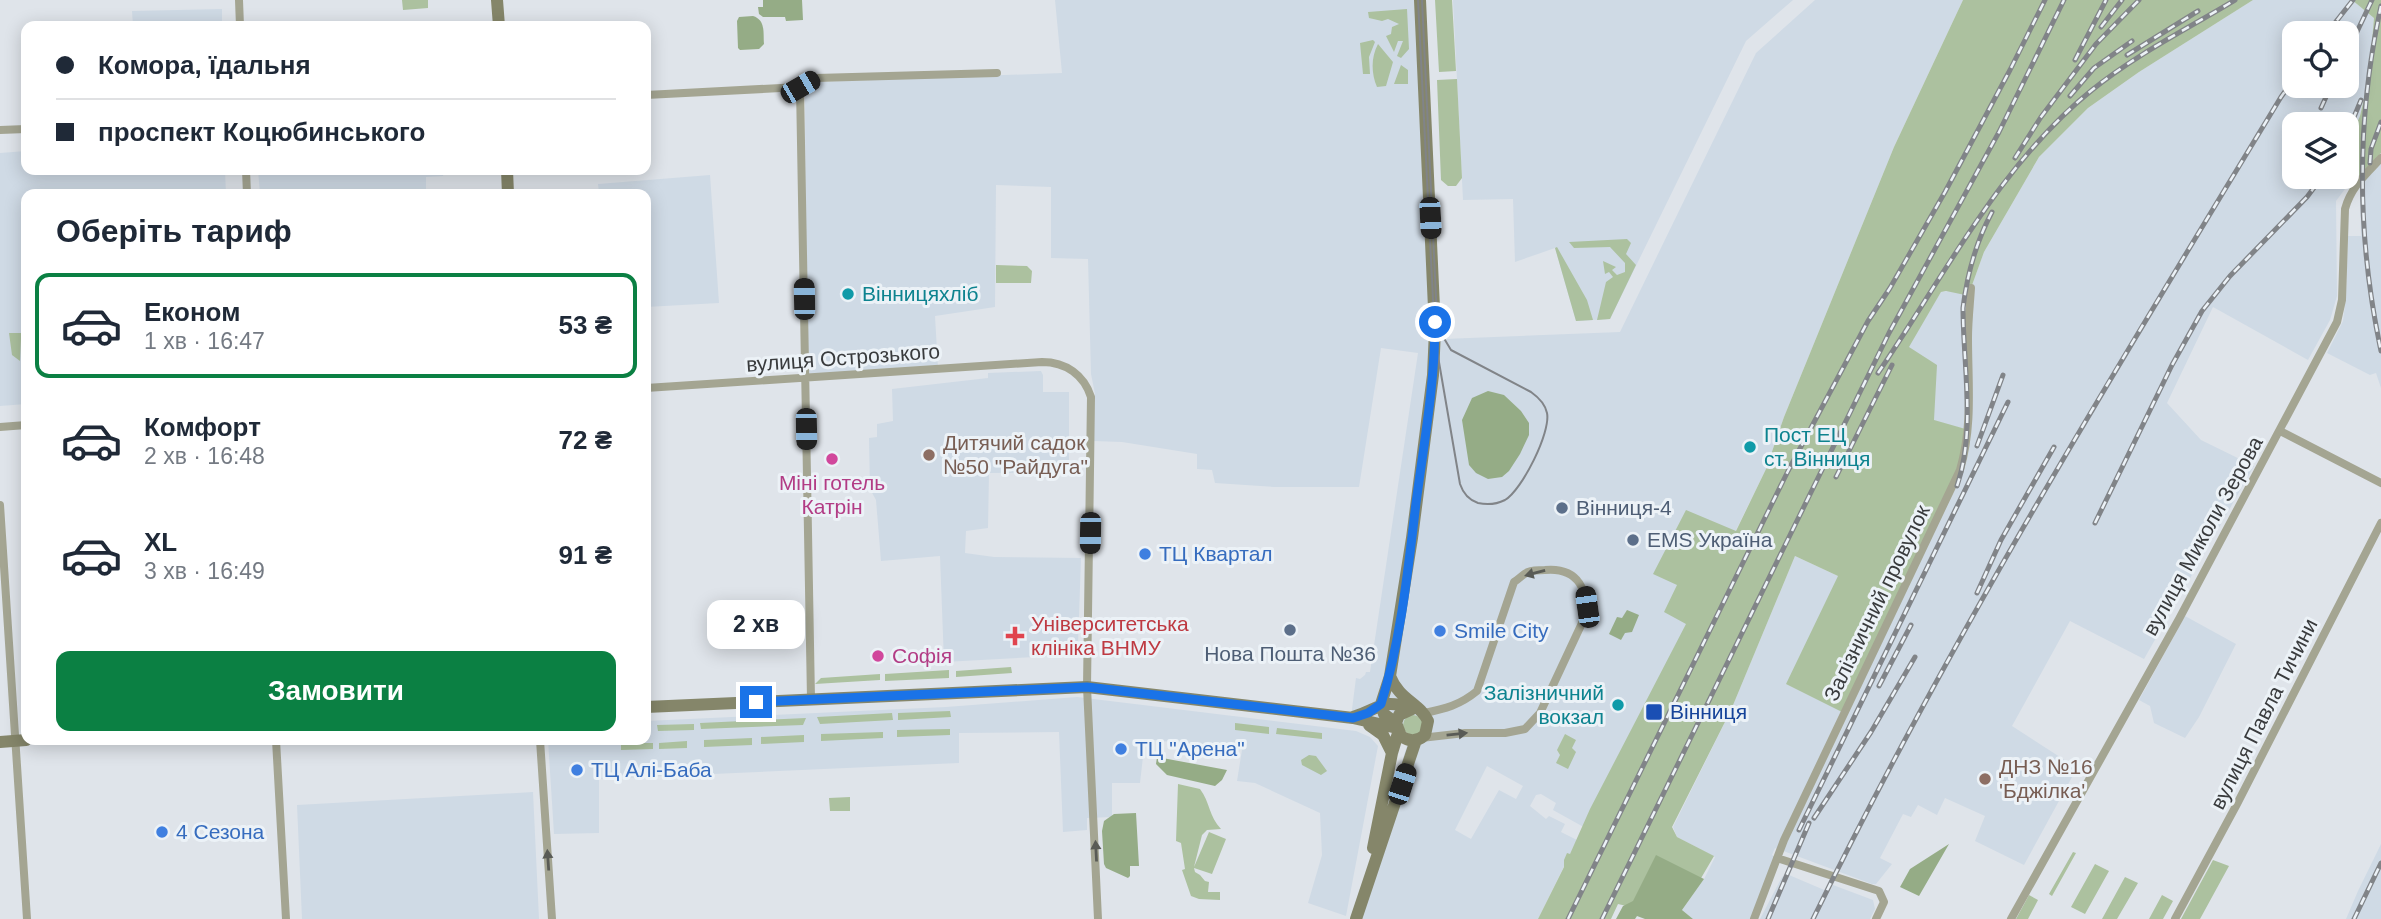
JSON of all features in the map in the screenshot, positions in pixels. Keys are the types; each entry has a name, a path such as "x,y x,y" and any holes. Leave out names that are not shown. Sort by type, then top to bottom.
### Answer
{"main road":[{"path":"497,0 499,21"},
{"path":"1419,739 1405,739 1384,714 1381,704 1390,676 1412,538 1433,375 1434,339 1420,0"},
{"path":"1356,919 1419,739 1428,726 1418,710 1399,694 1390,676"},
{"path":"651,707 1087,687 1353,718 1397,728"},
{"path":"1353,718 1368,713 1381,704 1394,702 1418,710"},
{"path":"1367,883 1399,715 1418,710"},
{"path":"1353,718 1375,727 1383,735 1392,753"},
{"path":"0,742 21,741"}],"street":[{"path":"239,0 240,21"},
{"path":"651,95 800,87 816,78 997,73"},
{"path":"800,87 811,699"},
{"path":"0,130 21,129"},
{"name":"вулиця Миколи Зерова","path":"2011,919 2179,619 2337,322 2342,300 2345,209 2352,190 2381,158"},
{"name":"Залізничний провулок","path":"1754,919 1777,858 1960,470 1968,444 1970,418 1968,335 1971,288"},
{"name":"вулиця Острозького","path":"651,388 1042,362 1052,362 1073,371 1087,386 1091,397 1087,687"},
{"path":"0,426 21,425"},
{"path":"2280,431 2381,484"},
{"path":"0,505 21,741"},
{"name":"вулиця Павла Тичини","path":"2175,919 2381,523"},
{"path":"1418,710 1447,709 1463,702 1477,691 1514,582 1530,571 1557,569 1575,577 1585,590 1587,607 1583,621 1540,713 1525,729 1505,733 1465,733 1419,739"},
{"path":"1087,687 1098,919"},
{"path":"21,745 27,919"},
{"path":"276,745 286,919"},
{"path":"540,745 552,919"},
{"path":"1777,858 1879,891 1884,902 1876,919"}],"shaded area":[{"path":"1055,0 1421,0 1431,338 1620,332 1756,53 1815,0 1963,0 1894,147 1784,417 1766,469 1589,830 1553,810 1556,803 1541,794 1536,795 1530,806 1546,819 1549,816 1565,824 1561,832 1577,840 1538,919 1355,919 1411,732 1351,717 1356,678 1360,679 1366,672 1370,672 1418,353 1381,348 1359,487 1274,487 1215,483 1212,470 1197,469 1197,454 1122,442 1093,441 1095,394 1091,374 1088,259 1051,258 1051,187 996,185 995,307 935,316 938,368 806,378 805,88 816,82 1062,73","holes":["1487,766 1523,786 1516,799 1499,790 1471,839 1455,830"]},
{"path":"1453,0 1793,0 1746,41 1610,319 1576,321 1555,248 1515,262 1513,199 1463,200"},
{"path":"2253,0 2352,0 2374,18 2369,77 2359,118 2359,112 2282,112 2282,189 2345,189 2336,201 2337,296 2330,320 2308,360 2213,307 2167,403 2201,440 2254,466 2144,659 2070,621 2012,726 2077,768 2024,865 1975,841 1985,816 1945,798 1937,815 1918,805 1911,817 1903,814 1880,858 1892,864 1876,884 1775,848 1772,855 1777,858 1754,919 1693,919 1682,910 1704,879 1715,857 1677,837 1673,827 1731,710 1795,556 1838,576 1969,430 1934,421 1908,347 1941,292 1971,288 1984,252 2039,157 2088,108 2139,72"},
{"path":"222,9 222,21 133,21 132,11"},
{"path":"21,151 21,175 225,175 226,189 21,189 21,404 0,406 0,153"},
{"path":"2381,154 2381,388 2376,373 2370,375 2327,353 2343,321 2348,236 2361,236 2360,190"},
{"path":"258,175 443,175 426,177 426,189 260,189"},
{"path":"710,175 719,303 651,307 651,189 598,189 598,184"},
{"path":"1041,371 1043,392 1069,392 1069,472 989,473 988,528 966,531 965,553 994,557 1081,558 1078,645 1071,655 944,662 940,556 881,561 876,500 870,489 869,438 877,437 877,424 893,421 892,389 988,378 988,373"},
{"path":"2185,616 2236,644 2199,717 2185,738 2154,723 2150,706 2139,700"},
{"path":"1077,697 1356,731 1370,737 1378,746 1346,916 1308,903 1322,855 1320,813 1255,783 1237,781 1242,750 1145,739 1140,783 1112,783 1112,817 1087,818 1087,830 1063,832 1059,732 959,733 959,763 599,779 599,833 554,834 548,745 651,745 651,721 946,707"},
{"path":"533,792 539,919 302,919 297,805"},
{"path":"2381,844 2381,919 2346,919 2358,891"},
{"path":"1789,875 1829,892 1833,885 1873,900 1875,909 1870,919 1760,919 1782,877"}],"green space":[{"path":"402,0 428,0 428,8 403,10"},
{"path":"763,0 802,0 803,20 786,21 785,17 763,17 759,14 758,7 763,7"},
{"path":"1435,0 1452,0 1456,71 1439,72"},
{"path":"1963,0 2253,0 2139,72 2088,108 2039,157 1984,252 1970,296 1941,292 1909,347 1937,365 1934,420 1969,430 1967,447 1844,713 1786,684 1838,576 1795,556 1731,710 1672,827 1677,837 1714,856 1697,885 1635,908 1618,904 1611,919 1538,919 1564,867 1567,853 1570,854 1590,809 1686,624 1664,612 1677,585 1653,574 1686,510 1736,531 1766,469 1784,417 1894,147"},
{"path":"2352,0 2381,0 2381,153 2359,178 2359,118 2369,77 2374,18"},
{"path":"1407,9 1409,49 1401,58 1397,56 1403,41 1398,41 1394,52 1386,36 1391,34 1392,27 1399,24 1388,19 1382,21 1369,18 1368,12"},
{"path":"753,16 762,24 764,44 759,49 740,50 737,21 739,17"},
{"path":"1373,40 1375,42 1369,57 1370,74 1363,74 1360,43"},
{"path":"1378,44 1393,62 1386,86 1377,87 1373,65"},
{"path":"1401,65 1408,70 1408,84 1394,84"},
{"path":"1457,79 1462,178 1456,186 1448,186 1441,180 1437,80"},
{"path":"1627,239 1631,243 1626,254 1636,265 1610,319 1597,320 1606,282 1613,277 1609,272 1605,274 1603,261 1616,267 1612,270 1617,275 1625,272 1625,263 1610,247 1574,248 1569,242"},
{"path":"1557,247 1587,300 1593,320 1576,321 1555,248"},
{"path":"996,265 1027,266 1032,271 1031,283 996,283"},
{"path":"9,333 21,333 20,361 12,355"},
{"path":"1488,391 1504,395 1521,411 1529,423 1529,435 1509,471 1502,477 1488,479 1476,473 1469,465 1462,420 1472,398"},
{"path":"1627,610 1639,615 1632,632 1625,633 1621,640 1609,634 1617,617 1622,618"},
{"path":"1011,667 1012,673 956,677 956,671"},
{"path":"949,670 949,678 885,681 885,674"},
{"path":"880,674 880,680 815,684 821,678"},
{"path":"950,711 951,717 898,720 898,713"},
{"path":"892,713 893,720 820,724 817,717"},
{"path":"1413,715 1420,718 1423,725 1420,732 1413,735 1406,732 1403,725 1406,718"},
{"path":"806,718 803,725 701,729 700,723"},
{"path":"1235,723 1269,727 1269,734 1235,730"},
{"path":"694,724 694,730 658,731 657,725"},
{"path":"1277,728 1322,733 1322,739 1276,734"},
{"path":"950,729 950,735 897,737 897,730"},
{"path":"883,732 883,738 821,741 821,734"},
{"path":"1565,734 1576,740 1572,748 1576,752 1568,769 1556,763 1560,755 1557,750"},
{"path":"804,735 804,742 761,744 761,737"},
{"path":"752,738 752,745 704,747 704,740"},
{"path":"687,741 687,748 659,749 659,743"},
{"path":"653,743 653,749 621,750 621,745"},
{"path":"1309,755 1316,756 1327,771 1321,775 1302,765 1301,760"},
{"path":"1157,757 1227,770 1215,786 1167,775 1156,764"},
{"path":"1178,784 1200,789 1221,829 1207,830 1202,835 1194,867 1209,832 1226,839 1212,874 1194,868 1195,872 1209,882 1208,892 1220,892 1220,900 1191,896 1182,870 1185,869 1181,843 1176,841"},
{"path":"850,797 850,811 830,811 829,798"},
{"path":"1136,813 1139,866 1130,866 1128,878 1106,868 1102,831 1104,821 1114,814"},
{"path":"1949,844 1919,896 1900,887 1910,869"},
{"path":"2073,852 2076,853 2052,896 2049,894"},
{"path":"1656,855 1704,879 1682,910 1693,919 1645,919 1637,916 1635,919 1616,919 1623,906 1633,901"},
{"path":"2213,860 2229,866 2200,919 2181,919"},
{"path":"2095,864 2109,871 2085,914 2071,907"},
{"path":"2125,877 2138,883 2117,919 2102,919"},
{"path":"2029,895 2038,900 2028,919 2016,919"},
{"path":"2162,895 2173,901 2163,919 2149,919"}],"tram line":[{"path":"1418,0 1435,339 1460,484 1472,500 1492,504 1505,500 1512,494 1527,473 1545,433 1547,413 1543,403 1531,392 1451,350 1437,319 1422,0"}],"railway":[{"path":"1568,919 1788,471 1868,321 1945,192 2045,0"},
{"path":"1602,919 1889,333 1999,132 2064,0"},
{"path":"2075,60 2106,0"},
{"path":"2101,27 2122,0"},
{"path":"2015,158 2041,117 2096,44 2139,0"},
{"path":"1878,373 1975,223 2029,152 2059,119 2126,65 2235,0"},
{"path":"2336,21 2353,0"},
{"path":"2359,28 2372,0"},
{"path":"2381,6 2367,92 2363,179 2367,265 2381,351"},
{"path":"2127,55 2198,11"},
{"path":"2070,96 2094,68 2132,41"},
{"path":"1813,919 1866,813 1979,605 2282,96"},
{"path":"2321,108 2326,98"},
{"path":"2356,112 2361,100"},
{"path":"2370,163 2371,149 2381,122"},
{"path":"2095,523 2172,365 2202,311 2230,276 2313,189"},
{"path":"1957,486 1963,465 1967,420 1963,308 1973,259 1992,212"},
{"path":"1836,477 1892,365"},
{"path":"1977,446 2003,375"},
{"path":"1799,830 2008,402"},
{"path":"1977,593 2001,540 2054,447"},
{"path":"1879,686 1911,625"},
{"path":"1814,818 1871,732 1915,657"},
{"path":"1768,919 1809,823"},
{"path":"2354,919 2381,863"}],"place":[{"name":"Вінницяхліб","path":"848,294"},
{"name":"Пост ЕЦ ст. Вінниця","path":"1750,447"},
{"name":"Дитячий садок №50 \"Райдуга\"","path":"929,455"},
{"name":"Міні готель Катрін","path":"832,459"},
{"name":"Вінниця-4","path":"1562,508"},
{"name":"EMS Україна","path":"1633,540"},
{"name":"ТЦ Квартал","path":"1145,554"},
{"name":"Нова Пошта №36","path":"1290,630"},
{"name":"Smile City","path":"1440,631"},
{"name":"Університетська клініка ВНМУ","path":"1015,636"},
{"name":"Софія","path":"878,656"},
{"name":"Залізничний вокзал","path":"1618,705"},
{"name":"Вінниця","path":"1654,712"},
{"name":"ТЦ \"Арена\"","path":"1121,749"},
{"name":"ТЦ Алі-Баба","path":"577,770"},
{"name":"ДНЗ №16 'Бджілка'","path":"1985,779"},
{"name":"4 Сезона","path":"162,832"}],"route":[{"path":"756,702 1087,687 1353,718 1368,713 1381,704 1390,676 1412,538 1433,375 1435,322"}]}
